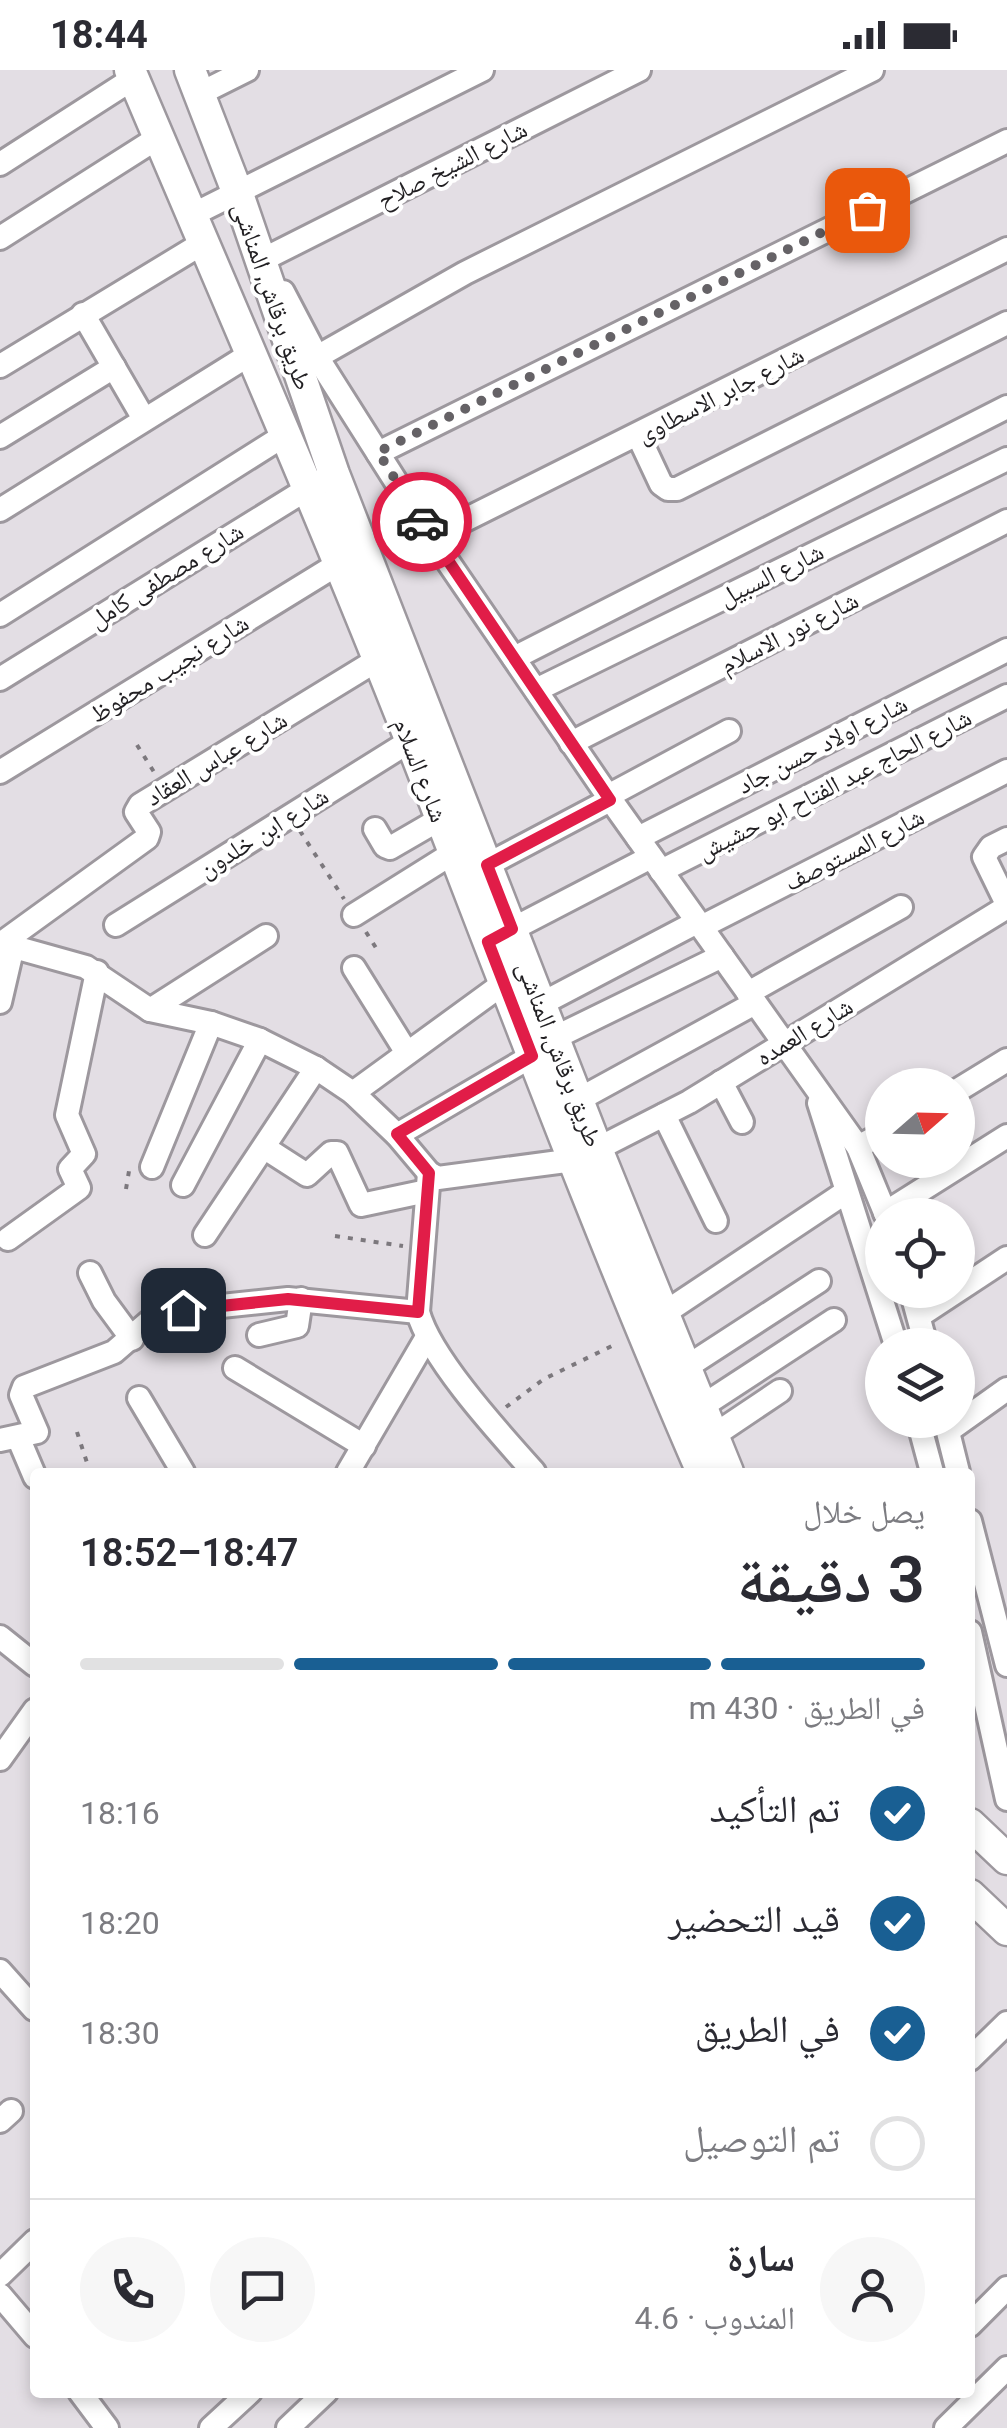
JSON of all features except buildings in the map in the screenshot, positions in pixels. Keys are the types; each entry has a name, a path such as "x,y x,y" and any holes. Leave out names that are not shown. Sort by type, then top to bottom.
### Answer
{"street":[{"path":"194,82 247,70"},
{"path":"0,366 83,314 198,229 238,194 482,70"},
{"name":"شارع الشيخ صلاح","path":"258,244 639,70"},
{"path":"316,357 465,273 872,70"},
{"path":"0,164 132,74"},
{"name":"شارع السلام","path":"132,74 285,435 320,480 338,564 453,853 500,935 504,983 543,1047 590,1156"},
{"name":"طريق برقاش, المناشى","path":"194,82 258,244 320,480 487,865 500,935 541,1004 543,1047 578,1100 590,1156 652,1323 685,1368 726,1468"},
{"path":"0,238 158,137"},
{"path":"378,452 1007,141"},
{"path":"258,244 316,357 431,537 609,798 858,1147 879,1198"},
{"name":"شارع جابر الاسطاوى","path":"431,537 1007,249"},
{"path":"83,314 144,419"},
{"path":"638,434 661,484 677,489 1007,323"},
{"path":"0,510 252,354"},
{"path":"0,437 114,368"},
{"path":"514,658 1007,407"},
{"path":"0,615 285,435"},
{"name":"شارع السبيل","path":"536,690 1007,459"},
{"name":"شارع مصطفى كامل","path":"0,679 320,480"},
{"name":"شارع نور الاسلام","path":"572,743 1007,521"},
{"name":"شارع نجيب محفوظ","path":"0,772 338,564"},
{"name":"شارع اولاد حسن جاد","path":"650,856 1007,650"},
{"name":"شارع عباس العقاد","path":"5,944 147,838 149,832 136,810 376,660"},
{"name":"شارع الحاج عبد الفتاح ابو حشيش","path":"650,856 1007,696"},
{"path":"487,865 729,731"},
{"name":"شارع ابن خلدون","path":"116,925 410,741"},
{"name":"شارع المستوصف","path":"541,1004 1007,771"},
{"path":"375,830 390,848 440,819"},
{"path":"1007,839 991,847 984,857 1007,906"},
{"path":"354,915 453,853"},
{"path":"500,935 650,856"},
{"name":"شارع العمده","path":"264,1148 306,1175 331,1153 338,1152 361,1205 428,1182 590,1156 721,1082 1007,906"},
{"path":"578,1100 901,907"},
{"path":"150,1010 266,936"},
{"path":"0,1002 5,944 97,972 150,1010 212,1023 260,1040 316,1068 353,1093 397,1134 428,1182 418,1312 426,1337 531,1468"},
{"path":"397,1134 543,1047 722,956"},
{"path":"354,968 408,1053"},
{"path":"8,1239 79,1186 70,1170 83,1156 67,1115 97,972"},
{"path":"353,1093 504,983"},
{"path":"152,1167 212,1023"},
{"path":"183,1185 260,1040"},
{"path":"975,1080 1007,1060"},
{"path":"205,1235 316,1068"},
{"path":"721,1082 742,1122"},
{"path":"814,1085 890,1328"},
{"path":"664,1115 716,1221"},
{"path":"910,1198 1007,1136"},
{"path":"858,1147 865,1143"},
{"path":"701,1468 652,1323 846,1192"},
{"path":"919,1316 1007,1258"},
{"path":"90,1273 132,1340"},
{"path":"685,1368 820,1281"},
{"path":"30,1470 9,1438 37,1431 22,1396 24,1386 109,1355 164,1313 300,1299 418,1312"},
{"path":"259,1335 298,1326 300,1299"},
{"path":"916,1308 922,1328"},
{"path":"701,1407 834,1320"},
{"path":"350,1468 426,1337"},
{"path":"235,1368 364,1446"},
{"path":"975,1409 1007,1389"},
{"path":"713,1436 780,1391"},
{"path":"139,1398 181,1468"},
{"path":"923,1438 931,1468"},
{"path":"950,1438 957,1468"},
{"path":"975,1540 1007,1665"},
{"path":"0,1637 30,1661"},
{"path":"975,1654 1007,1798"},
{"path":"0,1760 30,1717"},
{"path":"975,1829 1007,1859"},
{"path":"975,1900 1007,1930"},
{"path":"0,1972 30,2004"},
{"path":"975,2054 1007,2023"},
{"path":"0,2275 30,2246"},
{"path":"975,2320 1007,2288"},
{"path":"0,2296 28,2327 0,2333"},
{"path":"946,2428 1007,2368"},
{"path":"92,2398 108,2428"},
{"path":"212,2428 244,2398"},
{"path":"288,2428 320,2398"}],"path":[{"path":"136,746 166,789"},
{"path":"289,815 378,951"},
{"path":"335,1236 422,1248"},
{"path":"490,1419 544,1379 652,1323"},
{"path":"77,1432 89,1468"}],"way so far":[{"path":"422,522 378,452 867,210"}],"route":[{"path":"183,1310 288,1299 418,1312 429,1173 397,1134 532,1056 488,942 512,929 487,865 610,800 422,522"}]}
